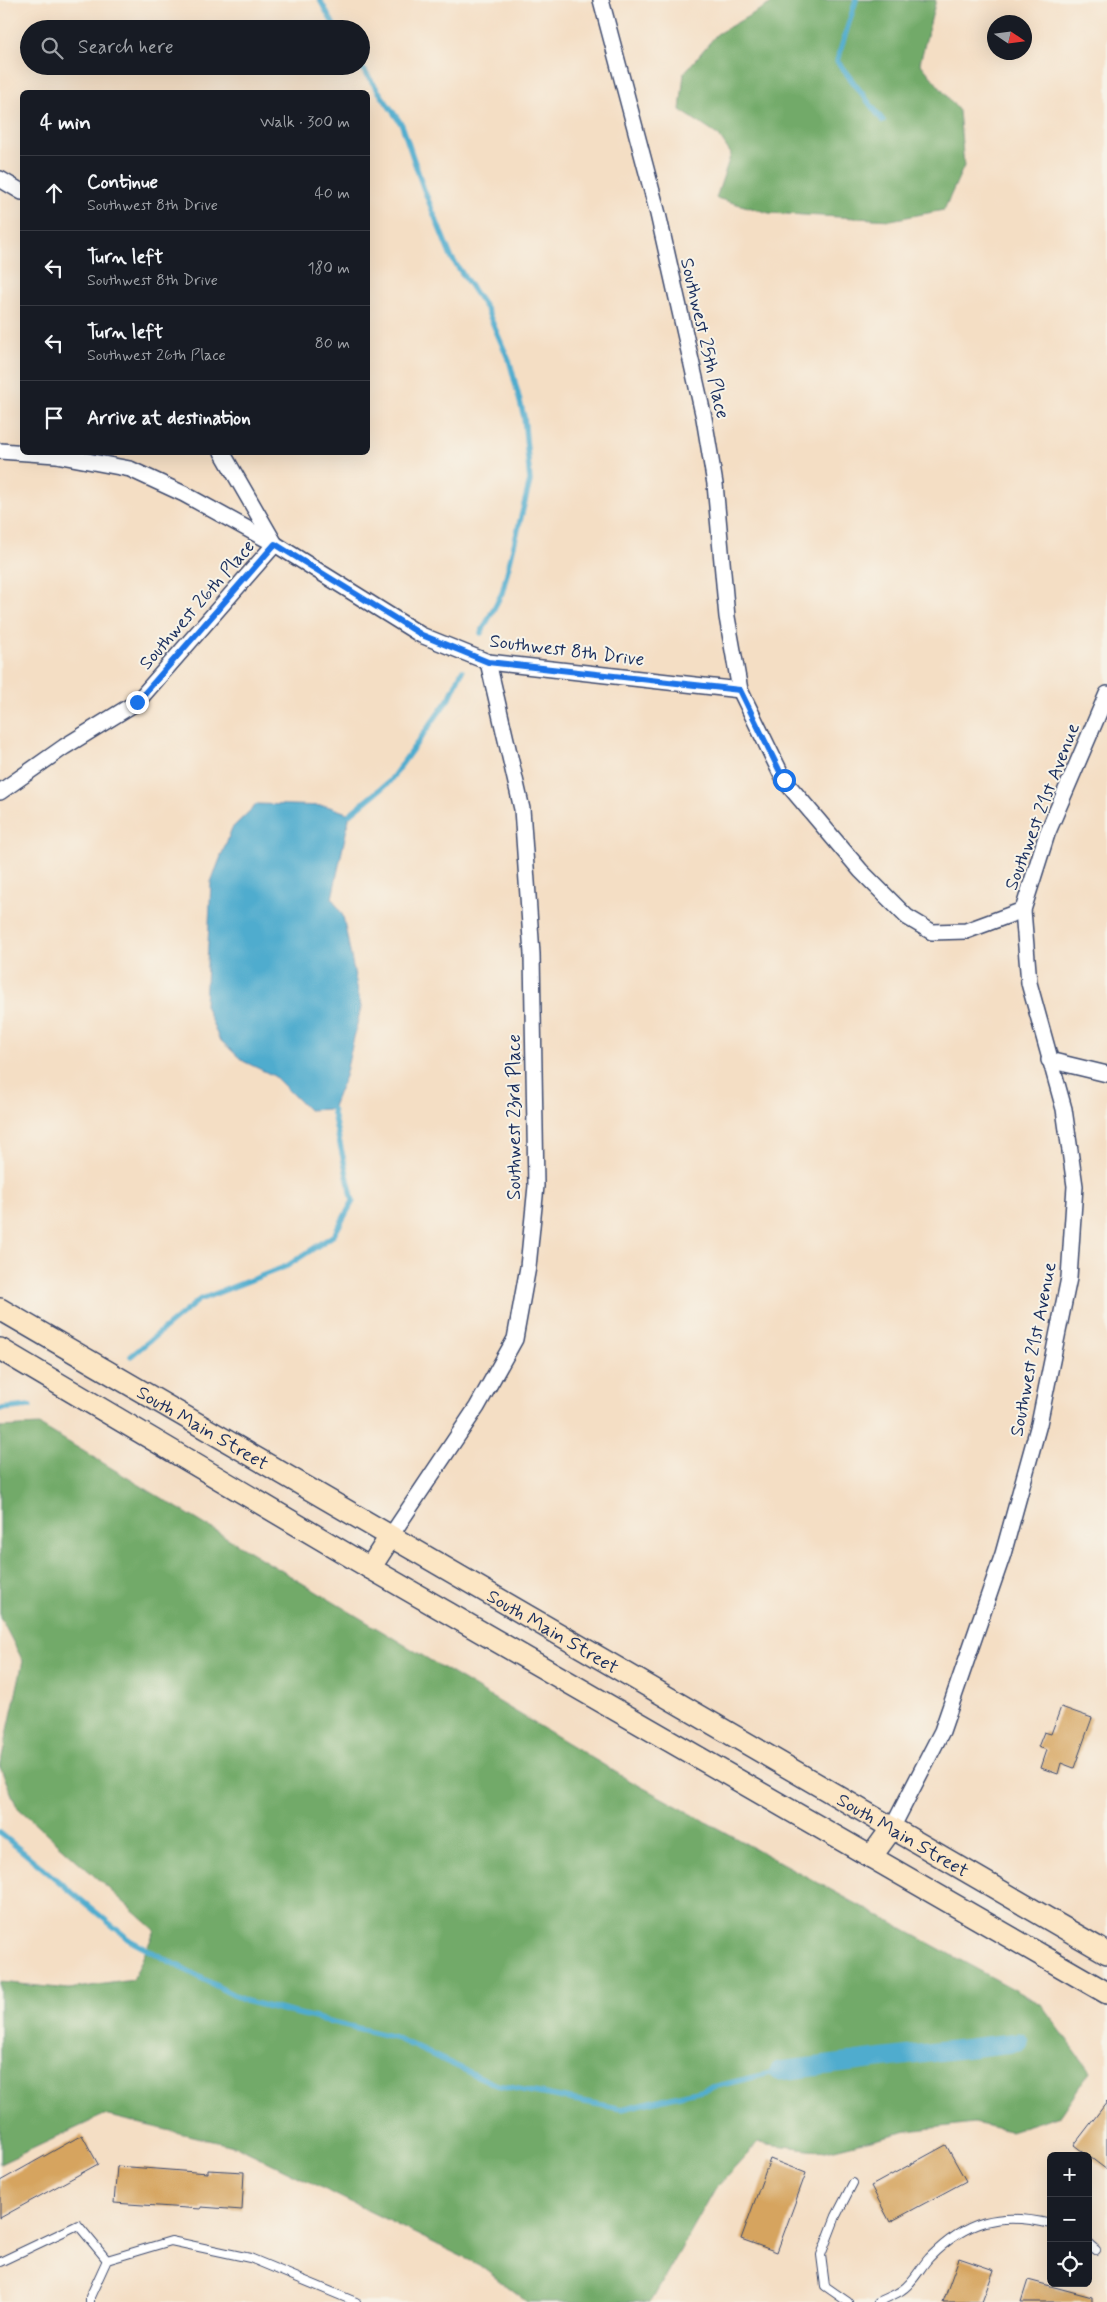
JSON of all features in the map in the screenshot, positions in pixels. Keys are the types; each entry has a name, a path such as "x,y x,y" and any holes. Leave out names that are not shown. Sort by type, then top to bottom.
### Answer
{"main road":[{"name":"South Main Street","path":"0,1309 1107,1953"},
{"name":"South Main Street","path":"0,1350 370,1568 1107,1993"},
{"path":"370,1568 390,1537"},
{"path":"871,1857 892,1828"}],"street":[{"name":"Southwest 25th Place","path":"600,0 658,214 704,418 715,484 727,617 740,690"},
{"path":"0,179 20,191"},
{"name":"Southwest 8th Drive","path":"0,451 20,452"},
{"name":"Southwest 8th Drive","path":"56,455 130,469 184,494 275,544 422,635 488,662 740,690"},
{"path":"224,455 275,544"},
{"name":"Southwest 26th Place","path":"0,792 64,747 137,702 275,544"},
{"name":"Southwest 23rd Place","path":"390,1537 477,1407 515,1339 528,1267 536,1186 532,954 522,809 488,662"},
{"path":"740,690 784,780 861,871 907,917 932,932 966,931 1023,910"},
{"name":"Southwest 21st Avenue","path":"892,1828 942,1731 1003,1554 1039,1424 1069,1278 1074,1186 1064,1110 1029,983 1023,910 1047,834 1107,694"},
{"path":"1049,1060 1107,1074"}],"lane":[{"path":"848,2302 825,2286 821,2255 836,2216 852,2183"},
{"path":"878,2302 903,2290 928,2259 958,2232 991,2219 1019,2218 1047,2223"},
{"path":"0,2262 78,2225 107,2260"},
{"path":"90,2302 90,2297 107,2260 171,2241 250,2258 356,2302"},
{"path":"1092,2246 1096,2250"}],"green space":[{"path":"777,0 936,0 920,63 959,111 964,166 944,210 891,220 769,213 716,198 731,154 719,136 680,110 684,73 717,34"},
{"path":"40,1425 627,1779 1041,2004 1090,2071 1060,2115 1010,2131 973,2123 908,2131 826,2151 758,2143 715,2189 651,2302 527,2302 479,2265 238,2147 104,2115 0,2164 0,1982 69,1989 133,1980 155,1930 17,1807 0,1767 23,1661 0,1617 0,1427"}],"water":[{"path":"257,804 327,806 350,814 332,898 343,916 361,1007 345,1076 332,1109 308,1110 274,1076 243,1061 219,1039 205,1005 211,882 232,828"}],"building":[{"path":"1061,1707 1092,1718 1074,1768 1061,1763 1058,1774 1041,1768 1047,1750 1038,1747 1044,1732 1051,1734"},
{"path":"1107,2102 1107,2170 1092,2159 1092,2152 1083,2152 1074,2145"},
{"path":"82,2135 98,2164 0,2218 0,2181"},
{"path":"946,2145 966,2181 890,2222 871,2186"},
{"path":"770,2159 806,2173 777,2252 741,2239"},
{"path":"117,2166 208,2173 208,2170 244,2172 242,2210 114,2203"},
{"path":"959,2258 994,2270 982,2302 943,2302"},
{"path":"1028,2280 1047,2285 1047,2287 1054,2287 1092,2297 1092,2302 1021,2302"}],"waterway":[{"path":"320,0 331,20"},
{"path":"856,0 837,61 883,121"},
{"path":"367,75 402,125 423,187 451,257 487,310 510,363 524,417 530,481 502,593 481,633"},
{"path":"350,814 389,782 450,697 462,671"},
{"path":"131,1356 199,1300 287,1266 334,1235 353,1201 332,1109"},
{"path":"0,1409 30,1406"},
{"path":"0,1833 131,1941 245,2001 394,2037 497,2085 622,2109 779,2071"},
{"path":"779,2071 1019,2042"}],"route":[{"path":"137,702 168,669 275,544 422,635 488,662 740,690 784,780"}]}
